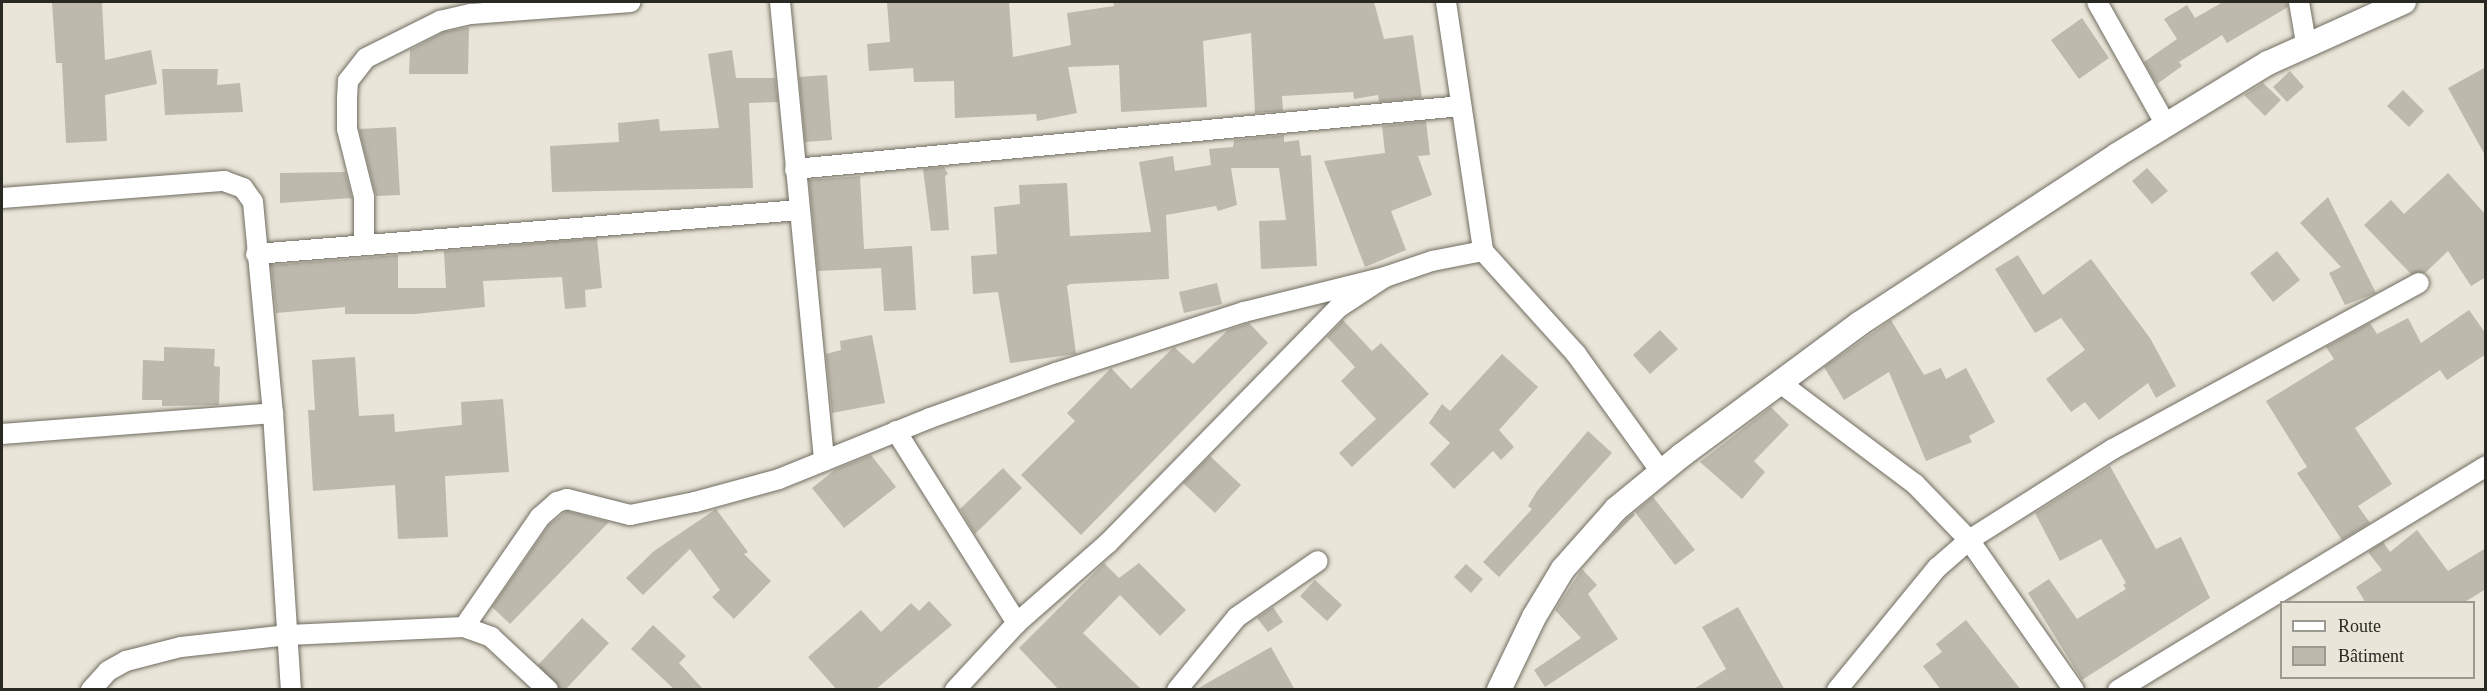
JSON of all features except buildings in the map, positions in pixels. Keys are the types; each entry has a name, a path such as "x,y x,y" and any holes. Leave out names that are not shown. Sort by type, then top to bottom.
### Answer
{"street":[{"path":"364,244 363,188 347,129 348,81 362,62 440,21 471,14 631,2"},
{"path":"780,2 824,461"},
{"path":"1446,2 1483,251 1576,354 1661,472"},
{"path":"2097,2 2166,126"},
{"path":"2299,2 2306,43"},
{"path":"1499,690 1539,609 1563,569 1616,509 1779,382 1859,324 2166,126 2306,43 2404,2"},
{"path":"795,169 1461,106"},
{"path":"2,198 224,181 243,188 253,202 256,254 273,413 291,690"},
{"path":"256,254 799,210"},
{"path":"464,627 540,518 556,502 567,498 630,515 654,512 779,479 896,431 1244,312 1385,277 1431,261 1483,251"},
{"path":"955,690 1017,622 1108,543 1338,308 1385,277"},
{"path":"1837,690 1937,568 1969,540 2095,460 2419,283"},
{"path":"1779,382 1915,484 1969,540 2074,690"},
{"path":"2,434 273,413"},
{"path":"896,431 1017,622"},
{"path":"2118,690 2486,466"},
{"path":"1178,690 1237,617 1318,561"},
{"path":"91,690 108,670 126,661 181,647 288,635 464,627 491,637 539,677 548,690"}]}
